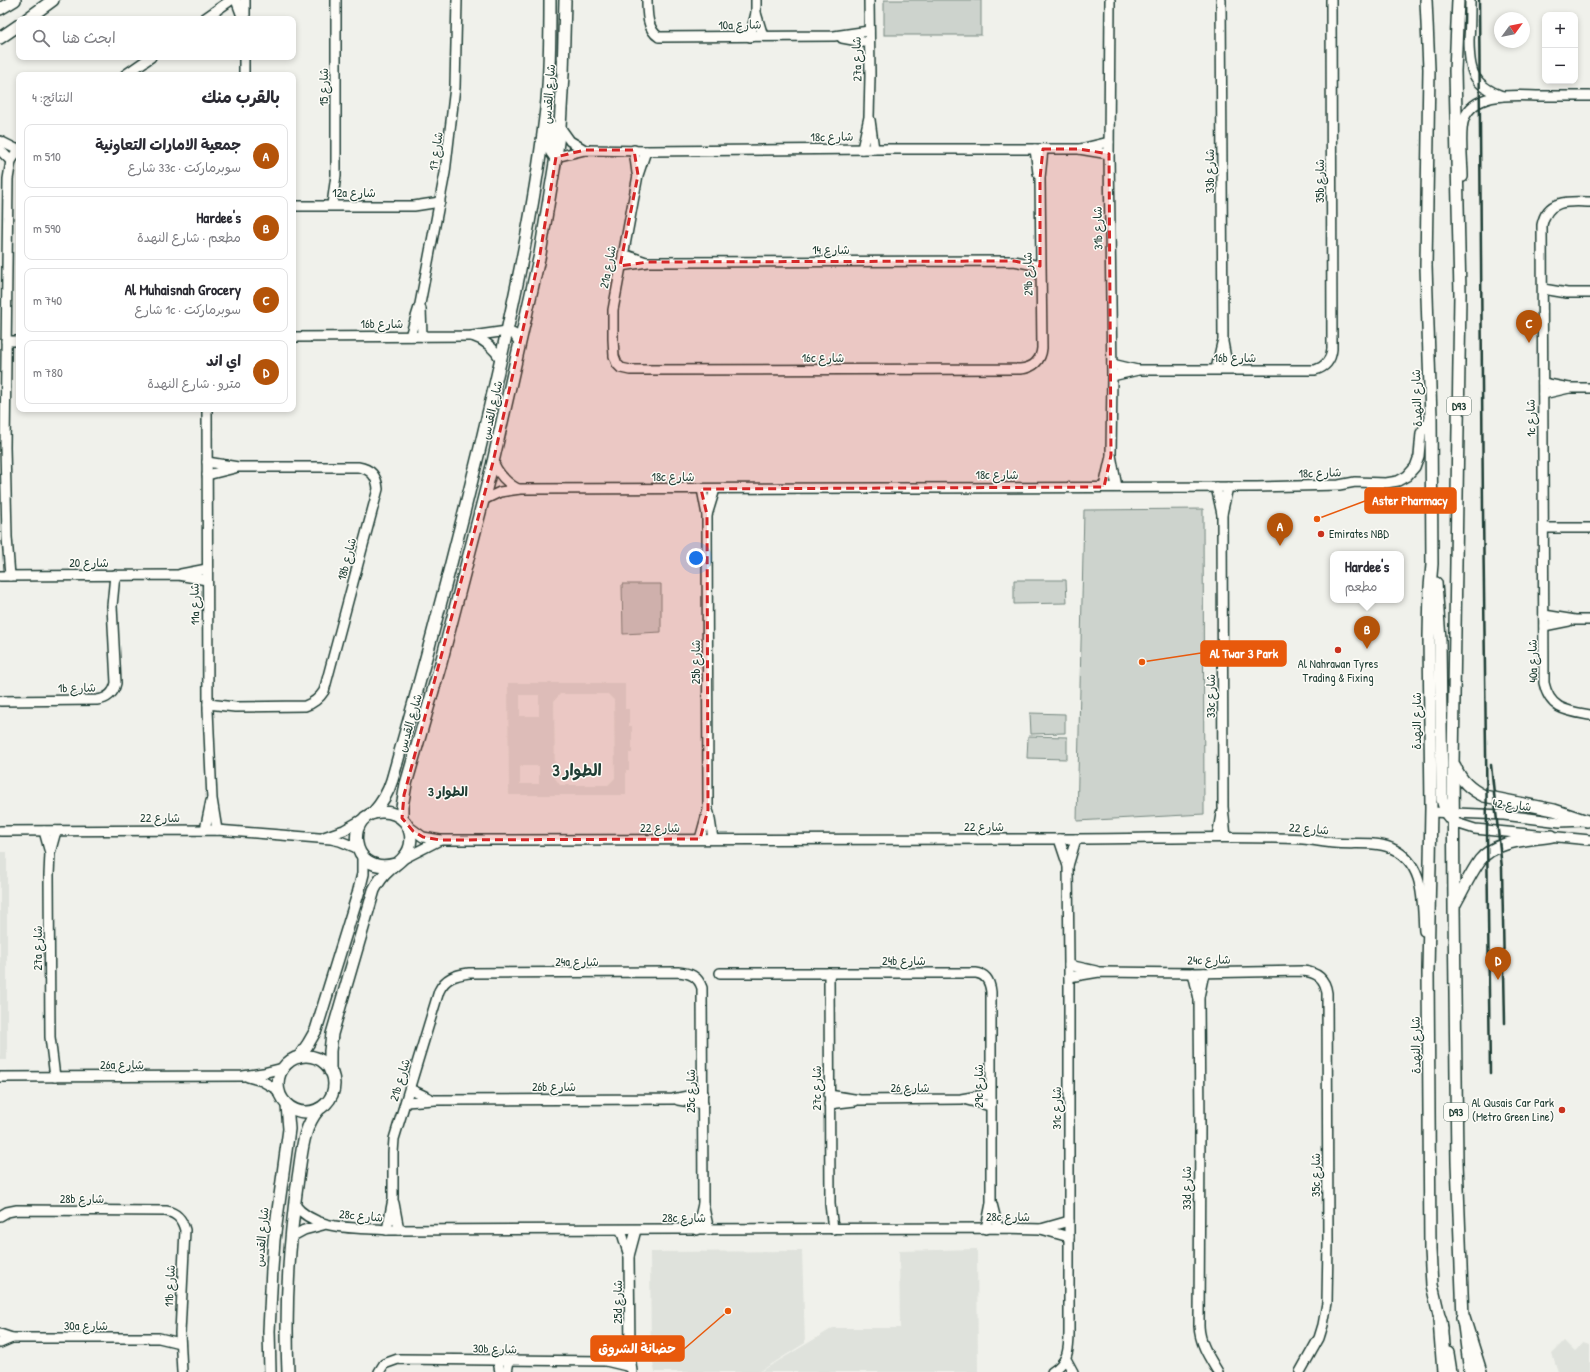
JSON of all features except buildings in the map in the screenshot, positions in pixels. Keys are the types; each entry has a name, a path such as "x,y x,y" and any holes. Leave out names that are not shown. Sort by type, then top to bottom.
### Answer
{"highway":[{"path":"1463,1318 1480,1372"},
{"path":"1440,1320 1444,1372"}],"main road":[{"path":"0,9 15,0"},
{"path":"31,16 53,0"},
{"name":"شارع القدس","path":"370,815 382,803 388,792 394,772 469,498 501,360 524,252 540,152 547,99 550,0"},
{"name":"شارع القدس","path":"405,822 402,807 406,784 441,663 493,462 540,254 560,127 565,0"},
{"name":"شارع النهدة","path":"1426,0 1429,69"},
{"name":"شارع النهدة","path":"1433,0 1429,69 1426,266 1431,418 1432,564 1429,636 1431,812 1428,972 1431,1262 1435,1302 1451,1372"},
{"path":"1452,0 1455,71"},
{"name":"D93","path":"1458,0 1455,71 1459,191 1460,294 1451,816 1454,906 1456,1162 1463,1318 1470,1372"},
{"path":"0,38 16,26"},
{"path":"547,99 552,110 549,148 556,157"},
{"path":"1432,564 1439,623 1443,806 1451,816"},
{"path":"1453,764 1466,784 1474,791 1484,796 1554,810 1589,821"},
{"path":"299,1057 312,1037 320,1017 359,888 362,874 360,852 356,839 357,831 360,824 370,815 388,812 396,814 405,822 411,834 411,843 408,852 379,881 371,899 332,1034 330,1071"},
{"path":"1454,906 1472,872 1486,854 1496,847 1552,836"},
{"path":"360,852 370,863 378,866 387,867 399,862"},
{"path":"288,1372 287,1300 294,1204 305,1136 310,1121 319,1109 330,1099 334,1084 327,1066 317,1058 311,1056 293,1059 283,1068 278,1082 278,1090 283,1100 294,1110 302,1112 310,1112 319,1109"},
{"name":"شارع القدس","path":"270,1372 269,1331 272,1262 276,1218 289,1129 287,1105"}],"street":[{"path":"208,16 231,0"},
{"path":"236,0 243,16"},
{"path":"244,16 245,0"},
{"name":"شارع 15","path":"336,0 337,205"},
{"name":"شارع 17","path":"410,336 420,304 439,206 453,113 457,0"},
{"name":"10a شارع","path":"647,0 650,27 655,35 664,37 834,36 869,31"},
{"path":"750,37 756,13 756,0"},
{"name":"27a شارع","path":"869,0 869,117 874,148"},
{"name":"31b شارع","path":"1110,0 1109,154 1112,364 1111,455 1117,487"},
{"name":"33b شارع","path":"1221,0 1223,342 1228,369"},
{"name":"35b شارع","path":"1328,362 1332,349 1331,0"},
{"path":"1470,0 1469,57 1473,75 1478,82 1486,88 1502,96"},
{"path":"756,13 763,36"},
{"name":"10a شارع","path":"834,36 869,43"},
{"path":"129,72 146,60"},
{"path":"244,60 244,72"},
{"path":"1459,191 1463,176 1463,128 1465,117 1471,108 1486,99 1502,96 1590,96"},
{"name":"27a شارع","path":"862,149 869,117"},
{"path":"560,127 570,141 585,150"},
{"path":"0,141 16,149"},
{"name":"18c شارع","path":"1079,149 1109,142"},
{"name":"18c شارع","path":"556,157 585,150 646,151 874,148 1079,149 1109,154"},
{"name":"29b شارع","path":"1032,366 1040,358 1042,348 1039,149"},
{"path":"0,150 11,161"},
{"name":"21a شارع","path":"634,150 638,175"},
{"name":"21a شارع","path":"617,364 613,348 612,324 614,295 638,175 646,151"},
{"path":"5,576 8,537 3,435 7,338 8,179 11,161 16,153"},
{"name":"1c شارع","path":"1544,626 1542,225 1548,211 1552,207 1563,202 1590,202"},
{"name":"12a شارع","path":"296,206 439,206"},
{"name":"شارع 14","path":"623,254 648,262"},
{"name":"شارع 14","path":"1014,261 1040,255"},
{"name":"شارع 14","path":"620,266 648,262 1014,261 1040,266"},
{"path":"1543,289 1567,293 1590,293"},
{"path":"1543,300 1567,293"},
{"name":"شارع 17","path":"420,304 422,336"},
{"path":"507,331 514,334 520,344"},
{"name":"16b شارع","path":"296,337 472,336 507,331"},
{"path":"7,338 16,335"},
{"name":"16b شارع","path":"472,336 487,343 501,360"},
{"path":"7,338 16,340"},
{"name":"33b شارع","path":"1216,370 1223,342"},
{"name":"16b شارع","path":"1112,364 1138,370 1315,370 1328,362"},
{"name":"16c شارع","path":"617,364 623,369 630,370 1024,369 1032,366"},
{"name":"16b شارع","path":"1112,376 1138,370"},
{"path":"1543,383 1569,388 1590,388"},
{"path":"1543,394 1569,388"},
{"name":"11a شارع","path":"207,412 208,707 212,799 217,830"},
{"name":"18c شارع","path":"483,500 500,492 520,489 1228,487 1346,484 1355,482 1392,483 1403,479 1412,472 1418,461 1421,434 1431,418"},
{"name":"31b شارع","path":"1104,487 1111,455"},
{"name":"18b شارع","path":"207,462 238,467 358,467 364,468 374,476 378,489 326,684 321,696 311,704 305,706 208,707"},
{"path":"493,462 503,479 520,489"},
{"name":"18b شارع","path":"207,475 238,467"},
{"name":"33c شارع","path":"1216,487 1222,514 1222,837"},
{"name":"33c شارع","path":"1222,514 1228,487"},
{"name":"25b شارع","path":"702,489 707,515 708,810 712,826 713,839"},
{"name":"25b شارع","path":"707,515 715,489"},
{"path":"1544,528 1590,528"},
{"name":"شارع 20","path":"178,575 207,569"},
{"name":"1b شارع","path":"0,701 97,700 110,696 116,683 110,594 112,575"},
{"name":"شارع 20","path":"5,576 178,575 207,580"},
{"path":"1544,615 1575,620 1590,620"},
{"path":"1544,626 1575,620"},
{"name":"40a شارع","path":"1544,626 1544,683 1549,698 1561,708 1590,716"},
{"name":"11a شارع","path":"205,830 207,814 212,799"},
{"name":"25b شارع","path":"700,840 708,810"},
{"name":"شارع 42","path":"1431,812 1451,816 1504,815 1560,822 1589,821"},
{"name":"شارع 22","path":"320,838 344,830 370,815"},
{"name":"شارع 42","path":"1451,816 1475,829 1590,840"},
{"name":"شارع 22","path":"405,822 423,837 440,840 822,840 1222,837 1305,839 1337,843 1380,845 1398,852 1406,858 1417,873 1420,882 1428,972"},
{"name":"شارع 22","path":"0,831 217,830 320,838 340,841 360,852"},
{"name":"27a شارع","path":"44,831 50,853"},
{"name":"27a شارع","path":"51,1077 50,853 56,831"},
{"name":"31c شارع","path":"1059,839 1068,866"},
{"name":"31c شارع","path":"1059,1371 1069,1350 1068,866 1076,839"},
{"name":"شارع 22","path":"399,862 440,840"},
{"name":"24c شارع","path":"1069,965 1099,972"},
{"name":"24c شارع","path":"1069,977 1099,972 1204,973 1302,971 1319,975"},
{"name":"24a شارع","path":"455,976 469,974 678,972 689,973 698,978"},
{"name":"24b شارع","path":"720,972 980,973"},
{"name":"27c شارع","path":"829,973 829,1229"},
{"name":"29c شارع","path":"980,973 988,980 991,992 991,1203 986,1229"},
{"name":"33d شارع","path":"1193,973 1198,999 1200,1135 1198,1315 1200,1337 1203,1346 1218,1372"},
{"name":"33d شارع","path":"1198,999 1204,973"},
{"name":"35c شارع","path":"1300,1372 1319,1338 1327,1303 1327,993 1323,981 1319,975"},
{"name":"21b شارع","path":"399,1230 393,1199 393,1146 396,1131 439,991 445,981 455,976"},
{"name":"25c شارع","path":"697,1230 703,1204 702,988 698,978"},
{"name":"26a شارع","path":"0,1078 243,1076 283,1068"},
{"name":"26a شارع","path":"243,1076 262,1081 278,1090"},
{"name":"26b شارع","path":"410,1089 434,1100"},
{"name":"26b شارع","path":"406,1102 434,1100 673,1099 703,1094"},
{"name":"شارع 26","path":"829,1100 961,1100 990,1094"},
{"name":"26b شارع","path":"673,1099 703,1104"},
{"name":"شارع 26","path":"961,1100 990,1106"},
{"name":"21b شارع","path":"386,1230 393,1199"},
{"name":"29c شارع","path":"991,1203 998,1228"},
{"name":"28c شارع","path":"294,1204 305,1216 326,1225"},
{"name":"25c شارع","path":"703,1204 709,1230"},
{"name":"28b شارع","path":"0,1216 7,1212 17,1210 166,1211"},
{"name":"11b شارع","path":"166,1211 177,1215 183,1223 185,1230 180,1333 182,1372"},
{"name":"28c شارع","path":"1041,1229 1069,1221"},
{"name":"28c شارع","path":"291,1237 311,1227 326,1225 386,1230 998,1228 1041,1229 1069,1237"},
{"name":"25d شارع","path":"621,1230 629,1256"},
{"name":"25d شارع","path":"632,1370 630,1354 629,1256 636,1230"},
{"name":"30a شارع","path":"0,1334 12,1338 159,1338 180,1333"},
{"name":"30a شارع","path":"0,1342 12,1338"},
{"name":"30a شارع","path":"159,1338 180,1343"},
{"name":"30b شارع","path":"382,1368 398,1359 498,1361 606,1360 630,1354"},
{"path":"1066,1359 1073,1372"},
{"name":"30b شارع","path":"606,1360 632,1370"},
{"path":"498,1361 500,1372"},
{"path":"507,1372 509,1361"}],"highlighted area":[{"path":"1043,149 1079,149 1109,154 1111,455 1104,487 701,489 707,515 708,810 700,839 440,840 423,837 413,831 402,818 404,795 493,462 540,254 556,157 585,150 634,150 638,175 620,266 648,262 1014,261 1040,266 1040,178"}],"shaded area":[{"path":"884,0 981,0 981,35 884,35"},
{"path":"1203,509 1204,814 1077,821 1084,510"},
{"path":"1014,580 1066,580 1067,603 1014,604"},
{"path":"622,584 661,584 661,632 623,634"},
{"path":"508,683 625,683 625,709 629,709 629,726 632,726 632,753 629,753 629,770 626,770 626,795 509,795","holes":["560,694 608,694 614,700 615,778 608,785 560,785 555,778 554,701","520,695 539,695 539,716 520,716","520,766 539,766 539,784 520,784"]},
{"path":"1030,713 1065,714 1065,733 1031,734"},
{"path":"1028,736 1067,737 1067,759 1027,758"},
{"path":"0,852 7,852 7,1060 0,1060"},
{"path":"977,1249 978,1372 760,1372 833,1328 900,1328 899,1251"},
{"path":"802,1251 805,1343 759,1372 655,1372 651,1355 650,1252"},
{"path":"1564,1341 1575,1352 1584,1343 1590,1345 1590,1372 1558,1372 1552,1353"}],"railway":[{"path":"1479,0 1483,511 1490,1073"},
{"path":"1491,765 1502,868 1505,1023"}],"place":[{"name":"Al Muhaisnah Grocery","path":"1529,343"},
{"name":"Aster Pharmacy","path":"1317,519"},
{"name":"Emirates NBD","path":"1321,534"},
{"name":"جمعية الامارات التعاونية","path":"1280,546"},
{"name":"Hardee's","path":"1367,649"},
{"name":"Al Nahrawan Tyres Trading & Fixing","path":"1338,650"},
{"name":"Al Twar 3 Park","path":"1142,662"},
{"name":"اي اند","path":"1498,980"},
{"name":"Al Qusais Car Park (Metro Green Line)","path":"1562,1110"},
{"name":"حضانة الشروق","path":"728,1311"}],"district":[{"name":"الطوار 3","path":"577,770"},
{"name":"الطوار 3","path":"448,791"}]}
